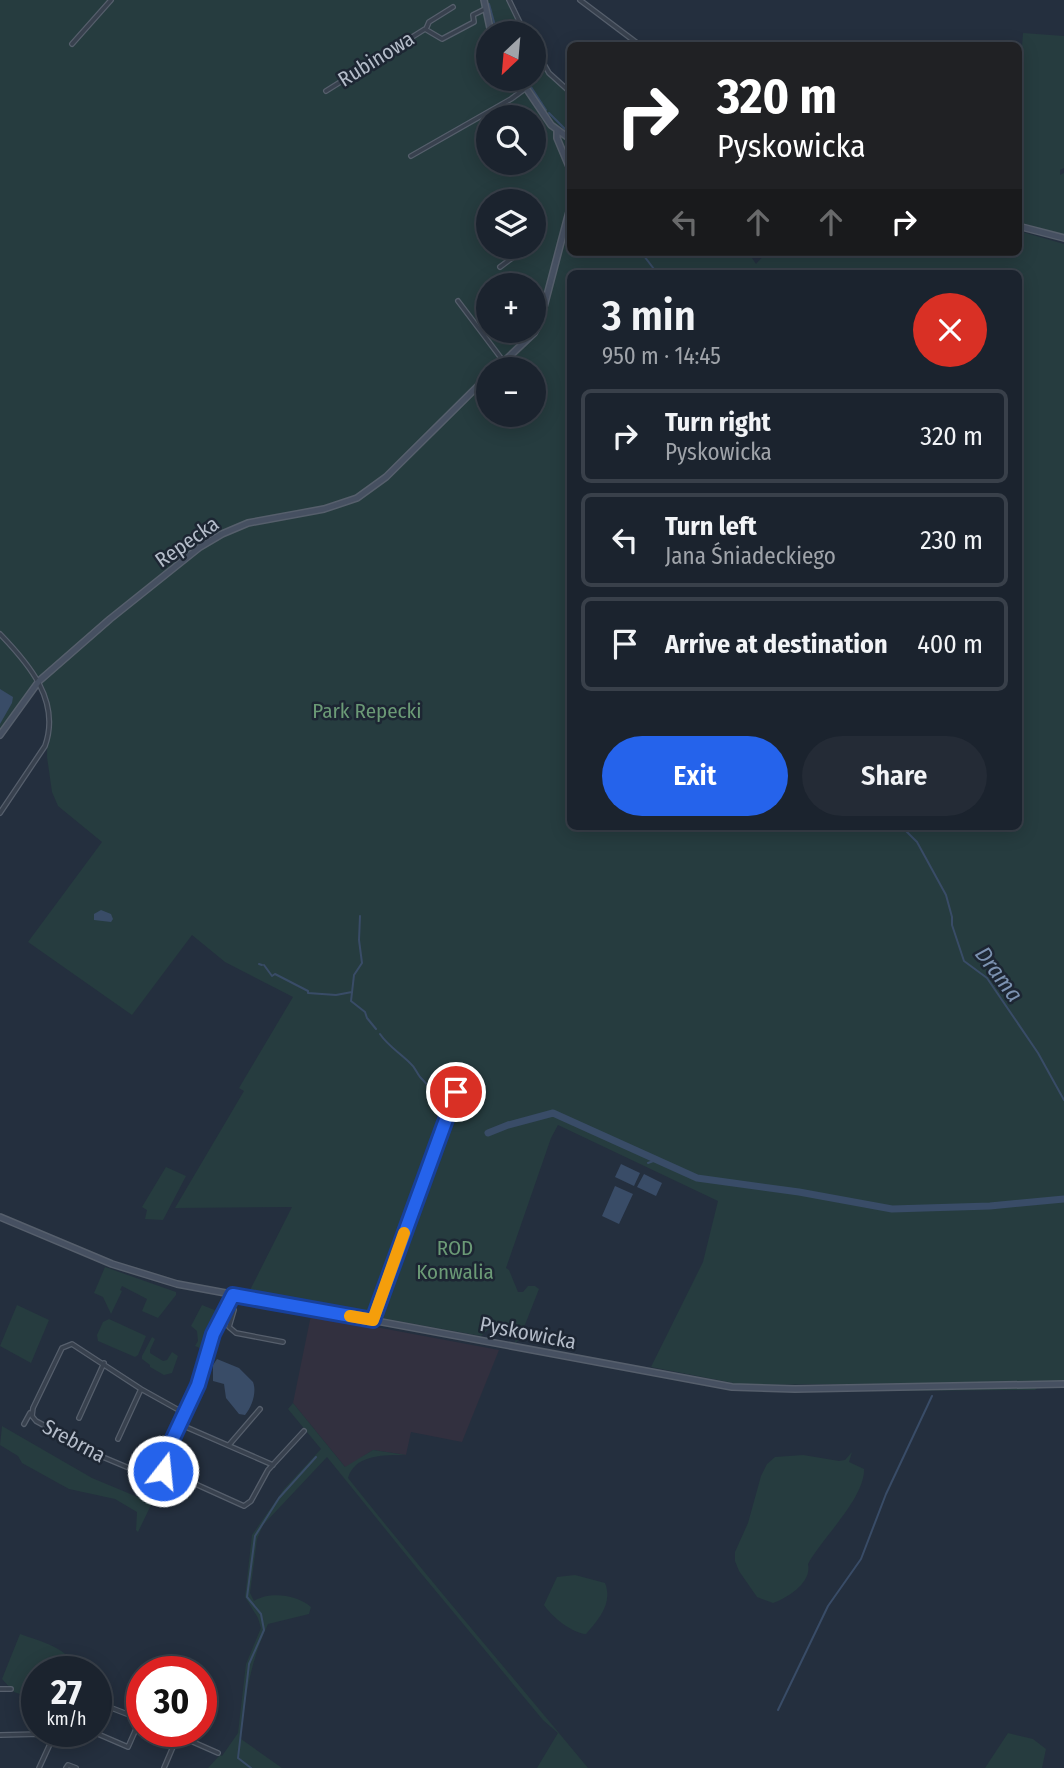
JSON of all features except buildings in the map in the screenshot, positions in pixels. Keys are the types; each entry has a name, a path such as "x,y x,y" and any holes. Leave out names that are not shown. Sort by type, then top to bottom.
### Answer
{"street":[{"path":"72,44 111,0"},
{"path":"484,0 488,21"},
{"path":"509,0 519,21"},
{"path":"580,0 636,42"},
{"name":"Rubinowa","path":"326,91 426,29 429,22 453,7"},
{"name":"Rubinowa","path":"426,29 442,38 474,22 473,15 485,9"},
{"path":"546,66 549,73 567,89"},
{"path":"411,156 522,91"},
{"path":"528,91 545,118 567,137"},
{"path":"557,131 557,138 567,162"},
{"path":"509,357 534,333 542,318 567,220"},
{"path":"1022,227 1064,238"},
{"path":"500,267 511,259"},
{"path":"458,301 500,357"},
{"name":"Repecka","path":"0,735 39,681 92,634 210,540 248,523 324,509 348,502 367,492 386,477 476,388"},
{"path":"0,634 39,681 48,706 47,741 0,813"},
{"path":"373,1320 456,1092"},
{"name":"Pyskowicka","path":"0,1217 134,1272 177,1284 743,1389 1064,1384"},
{"path":"233,1295 213,1334 201,1375 160,1466 168,1473 244,1506 250,1501 272,1465 304,1431"},
{"path":"228,1306 234,1310 229,1327 236,1333 283,1342"},
{"name":"Srebrna","path":"24,1424 64,1346 76,1345 141,1389 184,1413"},
{"name":"Srebrna","path":"79,1418 104,1363"},
{"name":"Srebrna","path":"118,1439 141,1389"},
{"name":"Srebrna","path":"33,1408 32,1416 36,1421 98,1455 148,1476 154,1476 160,1466"},
{"path":"228,1445 260,1409"},
{"path":"179,1424 272,1465"},
{"path":"0,1689 11,1689"},
{"path":"0,1735 21,1734"},
{"path":"39,1768 48,1747"},
{"path":"164,1768 173,1747"},
{"path":"205,1747 218,1753"},
{"path":"66,1768 68,1765 76,1768"}],"shaded area":[{"path":"311,1315 499,1350 462,1442 411,1432 406,1455 373,1450 346,1468 293,1403"}],"green space":[{"path":"0,0 509,0 519,21 476,21 476,91 546,91 546,65 567,90 567,256 751,256 756,264 763,256 1022,256 1022,232 1064,244 1064,1382 732,1385 733,1383 651,1367 703,1262 718,1201 558,1125 551,1138 506,1268 518,1292 523,1292 528,1286 539,1289 519,1340 515,1343 514,1331 503,1324 490,1328 481,1336 248,1294 292,1207 175,1208 244,1091 239,1088 293,997 225,962 192,935 132,1015 28,942 102,842 58,806 52,792 47,757 48,698 39,676 0,733"},
{"path":"1023,33 1064,36 1064,168 1060,170 1060,175 1064,173 1064,235 1022,223"},
{"path":"166,1167 186,1176 163,1220 145,1219 147,1210 142,1207"},
{"path":"105,1267 176,1292 176,1295 158,1318 142,1311 147,1299 122,1286 111,1314 103,1297 94,1293"},
{"path":"17,1305 49,1320 31,1363 0,1346"},
{"path":"202,1305 217,1311 219,1315 202,1349 195,1346 198,1341 197,1331 191,1326"},
{"path":"109,1319 146,1336 138,1355 135,1357 98,1341 97,1335 103,1322"},
{"path":"152,1337 155,1339 150,1353 163,1361 167,1360 172,1352 178,1356 172,1373 164,1375 142,1359"},
{"path":"1039,1387 1035,1390 880,1391 883,1389"},
{"path":"293,1403 345,1467 373,1450 406,1455 364,1460 357,1464 348,1478 588,1768 537,1768 558,1733 543,1720 327,1457 263,1525 257,1539 250,1593 254,1601 275,1595 298,1600 311,1607 309,1614 268,1624 257,1652 247,1694 241,1739 282,1768 208,1768 222,1756 238,1733 246,1664 261,1628 245,1597 252,1535 284,1489 321,1449 288,1409"},
{"path":"2,1426 92,1478 152,1503 138,1532 137,1512 115,1499 69,1489 22,1463 18,1456 0,1445"},
{"path":"852,1452 849,1462 864,1469 858,1492 814,1554 803,1583 786,1597 773,1603 757,1597 739,1571 735,1552 748,1523 767,1464 775,1457 803,1455 839,1461 845,1460"},
{"path":"575,1575 605,1583 607,1590 606,1604 596,1623 586,1634 563,1624 544,1605 557,1577"},
{"path":"20,1634 45,1643 67,1656 21,1656 21,1694 14,1692 2,1679"},
{"path":"1008,1733 1033,1739 1046,1749 1042,1768 985,1768"}],"water":[{"path":"0,689 13,697 0,724"},
{"path":"101,910 111,914 111,922 94,920 94,914"},
{"path":"621,1164 640,1173 634,1186 615,1177"},
{"path":"644,1174 662,1183 656,1196 637,1187"},
{"path":"615,1186 633,1194 619,1224 602,1216"},
{"path":"217,1359 239,1368 253,1382 253,1399 245,1415 239,1414 226,1398 224,1384 213,1381 213,1365"}],"waterway":[{"name":"Drama","path":"489,4 494,21"},
{"name":"Drama","path":"534,91 543,105"},
{"name":"Drama","path":"549,113 567,131"},
{"name":"Drama","path":"644,256 655,270"},
{"name":"Drama","path":"905,830 917,842 946,895 952,925 964,961 987,978 1038,1053 1064,1100"},
{"path":"360,916 362,963 354,975 351,1001 365,1012 376,1029"},
{"path":"264,965 272,976 275,974 308,993 336,995 352,992"},
{"path":"380,1034 412,1065 442,1103"},
{"path":"488,1133 553,1113 697,1178 799,1192 892,1209 990,1206 1064,1199"},
{"path":"648,1163 656,1160"},
{"path":"778,1710 828,1606 861,1559 886,1494 932,1396"},
{"path":"251,1768 238,1758 249,1664 264,1630 261,1614 247,1597 255,1536 279,1498 316,1457"}],"slow traffic":[{"path":"350,1316 373,1320 404,1233"}],"route":[{"path":"163,1471 160,1466 198,1385 213,1334 233,1295 373,1320 456,1092"}],"park label":[{"name":"Park Repecki","path":"367,711"},
{"name":"ROD Konwalia","path":"455,1260"}]}
